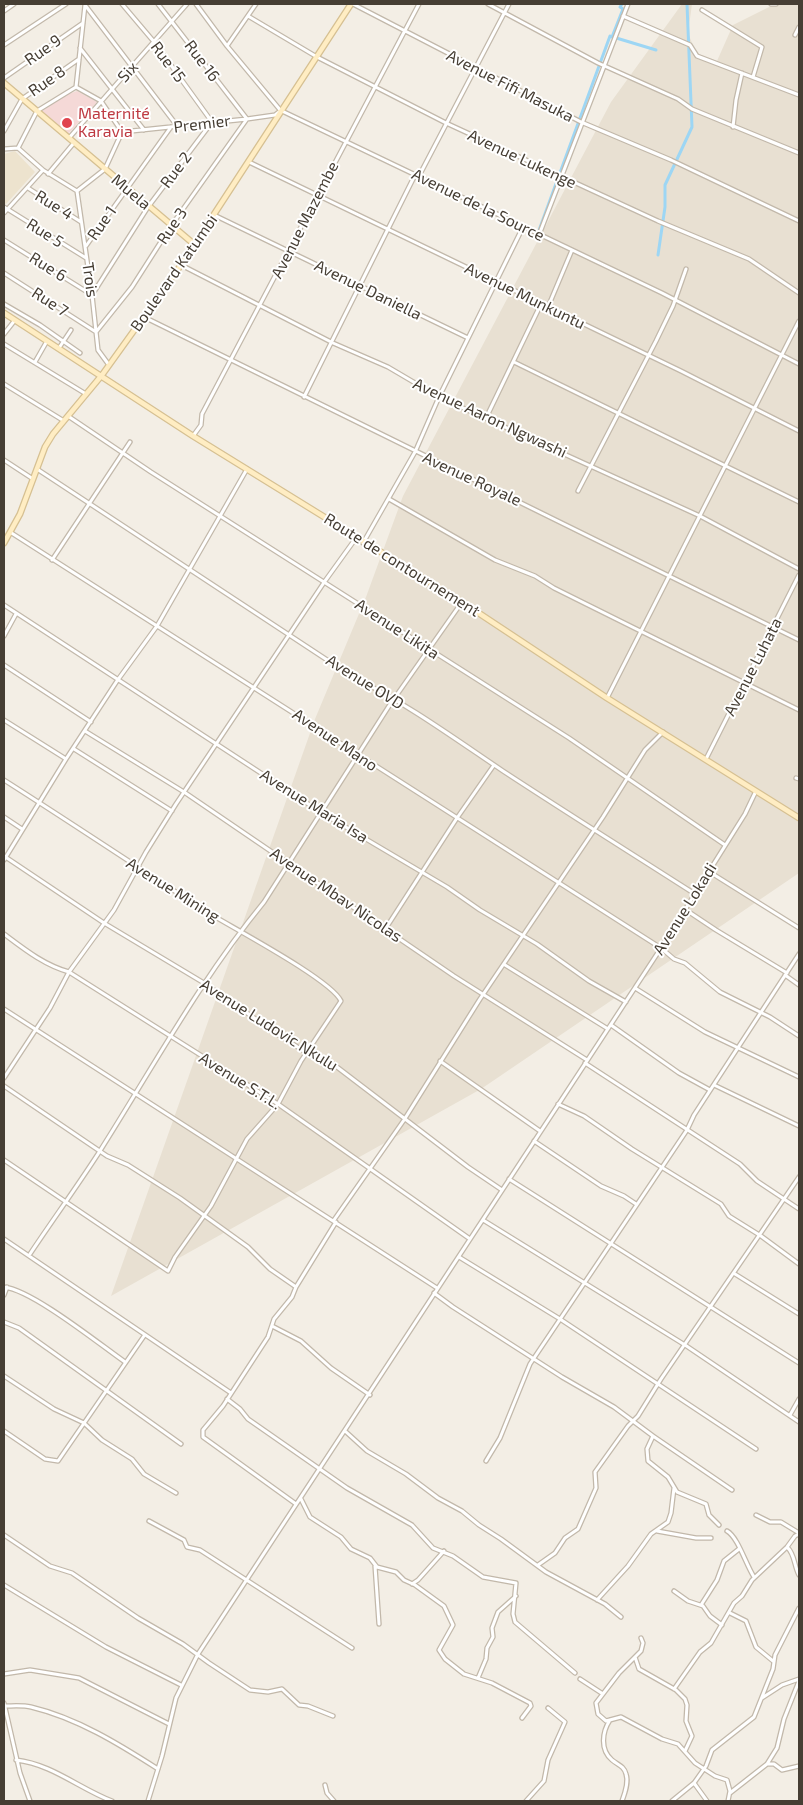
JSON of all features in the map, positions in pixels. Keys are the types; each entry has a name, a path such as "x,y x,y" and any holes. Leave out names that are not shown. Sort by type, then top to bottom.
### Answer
{"street":[{"path":"4,11 14,4"},
{"path":"4,45 66,4"},
{"name":"Rue 15","path":"122,4 155,43 212,122"},
{"name":"Rue 16","path":"158,4 247,119"},
{"name":"Six","path":"68,139 155,43 187,4"},
{"path":"196,4 227,46 281,111"},
{"path":"227,46 256,4"},
{"name":"Avenue Fifi Masuka","path":"352,4 581,122 597,127 672,160 799,221"},
{"name":"Boulevard Katumbi","path":"4,543 7,533 20,514 49,440 102,375 195,245 352,4"},
{"name":"Avenue Mazembe","path":"193,436 419,4"},
{"path":"488,4 602,65 733,127 799,152"},
{"path":"304,397 333,343 359,286 388,230 509,4"},
{"path":"771,4 776,4"},
{"path":"76,87 85,5"},
{"path":"85,5 178,127"},
{"path":"539,235 602,65 623,16 625,5"},
{"path":"702,10 762,47 753,77"},
{"name":"Avenue Lukenge","path":"248,16 317,57 446,123 658,221 749,259 799,293"},
{"path":"623,16 688,44 697,56 799,95"},
{"name":"Rue 9","path":"4,78 83,23"},
{"path":"795,35 799,27"},
{"path":"80,48 114,88 144,130"},
{"name":"Rue 8","path":"4,131 22,99 79,59"},
{"path":"733,127 737,93 742,73"},
{"name":"Muela","path":"4,83 195,245"},
{"path":"4,149 18,148 48,174 77,192 104,169 122,132 101,101 76,87"},
{"path":"18,148 36,112 76,87"},
{"name":"Premier","path":"122,132 247,119 275,115 281,111"},
{"name":"Avenue de la Source","path":"281,111 675,300 799,364"},
{"name":"Rue 3","path":"96,332 132,287 171,226 247,119"},
{"name":"Rue 2","path":"92,295 148,206 212,122"},
{"name":"Rue 1","path":"85,246 171,127"},
{"path":"48,174 74,144"},
{"name":"Avenue Munkuntu","path":"249,162 799,431"},
{"path":"4,213 5,208 28,188 43,170"},
{"name":"Rue 4","path":"28,188 81,222"},
{"name":"Trois","path":"77,192 98,350 109,365"},
{"name":"Rue 5","path":"5,208 87,258"},
{"name":"Avenue Daniella","path":"214,215 468,338"},
{"path":"363,543 415,452 439,397 523,227"},
{"name":"Rue 6","path":"4,240 92,295"},
{"path":"548,308 572,250"},
{"name":"Avenue Aaron Ngwashi","path":"181,265 333,343 388,367 439,397 700,516 799,569"},
{"path":"578,491 649,356 675,300 686,269"},
{"name":"Rue 7","path":"4,273 96,332"},
{"path":"4,304 80,353"},
{"path":"486,418 542,304"},
{"name":"Route de contournement","path":"4,313 193,436 363,543 462,602 607,698 799,818"},
{"name":"Avenue Royale","path":"144,317 799,640"},
{"path":"23,326 28,319"},
{"path":"4,334 15,320"},
{"path":"607,698 726,466 780,355 799,321"},
{"path":"59,348 70,330"},
{"path":"35,362 47,341"},
{"path":"4,344 86,394"},
{"path":"514,362 620,412 799,502"},
{"path":"4,384 64,421"},
{"name":"Avenue Likita","path":"68,416 122,454 222,516 268,548 325,581 429,650 569,738 626,779 725,845"},
{"path":"52,560 130,442"},
{"path":"4,460 33,479"},
{"name":"Avenue OVD","path":"37,469 353,677 384,692 393,701 425,718 494,765 695,894"},
{"path":"4,858 117,681 157,626 222,516 247,469"},
{"path":"389,500 495,560 535,576 554,588 640,632 799,710"},
{"name":"Avenue Mano","path":"7,533 254,686 358,755 661,948 674,960 685,963 720,992 761,1013 799,1036"},
{"path":"4,1078 50,1008 69,972 104,923 184,792 325,581 356,538"},
{"name":"Avenue Luhata","path":"706,759 799,576"},
{"path":"30,1254 100,1150 169,1036 204,983 241,930 264,902 393,701 462,602"},
{"name":"Avenue Maria Isa","path":"4,605 117,681 322,813 422,872 523,935 589,981 626,1002"},
{"path":"4,636 16,614"},
{"path":"4,665 91,722"},
{"path":"4,720 66,759"},
{"name":"Avenue Mbav Nicolas","path":"85,731 184,792 484,995 740,1164 757,1181 799,1209"},
{"path":"296,1504 203,1436 203,1430 227,1399 268,1337 274,1319 292,1297 335,1221 404,1120 440,1061 523,935 645,750 663,732"},
{"path":"74,749 172,811"},
{"path":"386,928 457,818 494,765"},
{"name":"Avenue Mining","path":"4,780 201,909 241,930 336,993 341,1001 307,1053"},
{"name":"Avenue Lokadi","path":"148,1801 181,1685 198,1654 370,1395 437,1288 686,910 757,791"},
{"path":"4,817 22,829"},
{"name":"Avenue Ludovic Nkulu","path":"4,858 104,923 204,983 307,1053 333,1064 404,1120 502,1190"},
{"path":"708,871 799,928"},
{"path":"686,910 786,974 799,985"},
{"name":"Avenue S.T.L.","path":"4,934 39,959 55,968 69,972 278,1104 470,1239"},
{"path":"486,1461 500,1438 520,1386 534,1358 660,1166 686,1130 799,954"},
{"path":"505,965 608,1030"},
{"path":"635,988 693,1025 738,1049 799,1077"},
{"path":"4,1009 437,1288"},
{"path":"611,1025 679,1073 710,1090"},
{"path":"4,1160 168,1271 238,1160 248,1139 278,1104 307,1053"},
{"path":"440,1061 540,1131"},
{"path":"714,1085 799,1126"},
{"path":"4,1086 52,1120 180,1198 203,1217 241,1242 263,1264 296,1287"},
{"path":"558,1104 584,1116 721,1204 730,1216 799,1264"},
{"path":"534,1141 601,1186 624,1196 636,1204"},
{"path":"538,1565 555,1553 566,1538 578,1529 596,1488 595,1472 735,1274 799,1178"},
{"path":"509,1179 799,1363"},
{"path":"483,1220 685,1346 799,1422"},
{"path":"4,1238 30,1254 144,1336 231,1392"},
{"path":"459,1257 560,1319 756,1449"},
{"path":"735,1274 799,1314"},
{"path":"4,1295 6,1287 32,1298 125,1362"},
{"path":"434,1293 453,1307 614,1407 632,1422 732,1490"},
{"path":"4,1322 19,1328 182,1444"},
{"path":"272,1326 301,1340 331,1368 370,1395"},
{"path":"4,1431 53,1462 58,1461 144,1336"},
{"path":"4,1376 54,1409 84,1423 102,1440 132,1459 144,1474 176,1493"},
{"path":"227,1399 253,1423 347,1488 412,1524 429,1545 444,1551 483,1577 516,1583 513,1614 515,1622 575,1673"},
{"path":"790,1415 799,1399"},
{"path":"345,1431 349,1432 367,1451 406,1474 438,1498 462,1511 478,1526 546,1572 597,1600 621,1617"},
{"path":"653,1436 647,1449 647,1460 668,1477 677,1492 706,1504 709,1514 720,1525"},
{"path":"597,1600 628,1566 651,1534 665,1525 670,1517 674,1488"},
{"path":"301,1498 307,1514 313,1520 341,1537 352,1550 370,1558 375,1565 379,1624"},
{"path":"674,1689 700,1652 711,1643 730,1613 734,1603 742,1596 754,1577 787,1548 795,1536 799,1534 781,1522 770,1522 756,1515"},
{"path":"149,1521 184,1540 187,1547 201,1550 352,1648"},
{"path":"656,1531 666,1534 711,1538"},
{"path":"727,1531 734,1537 754,1577"},
{"path":"4,1535 50,1566 68,1571 121,1607 198,1654 250,1690 268,1692 282,1689 299,1705 308,1706 333,1716"},
{"path":"787,1548 792,1552 794,1568 799,1575"},
{"path":"701,1605 717,1580 724,1561 739,1549"},
{"path":"412,1584 418,1580 444,1551"},
{"path":"375,1565 392,1570 444,1606 452,1622 452,1630 440,1647 440,1652 445,1659 464,1674 478,1678 530,1703 522,1718"},
{"path":"4,1585 106,1647 181,1685"},
{"path":"674,1590 688,1601 701,1605 710,1616 722,1625"},
{"path":"478,1678 486,1659 487,1648 493,1637 492,1628 498,1612 516,1596"},
{"path":"672,1801 694,1783 704,1769 712,1750 754,1717 773,1669 773,1661 799,1608"},
{"path":"730,1613 746,1621 756,1647 773,1661"},
{"path":"641,1638 642,1648 603,1694 596,1705 596,1710 602,1719 621,1718 662,1739 678,1744 704,1769 715,1776 725,1778 730,1787 728,1801"},
{"path":"635,1657 639,1669 667,1687 674,1689 687,1704 686,1721 692,1736 684,1751"},
{"path":"4,1674 30,1670 79,1678 170,1724"},
{"path":"580,1678 603,1694"},
{"path":"762,1699 782,1685 799,1680"},
{"path":"730,1793 767,1764 779,1744 784,1719 799,1680"},
{"path":"30,1801 16,1760 4,1705 30,1706 75,1722 115,1741 158,1770"},
{"path":"526,1801 544,1781 548,1760 565,1722 548,1708"},
{"path":"610,1720 605,1729 603,1743 610,1758 622,1767 626,1773 626,1787 622,1801"},
{"path":"16,1760 45,1768 112,1801"},
{"path":"767,1764 774,1764 782,1770 799,1766"},
{"path":"694,1783 707,1801"},
{"path":"325,1785 327,1793 334,1801"}],"shaded area":[{"path":"682,4 692,4 688,33 696,53 717,61 733,25 775,4 799,4 799,873 481,1089 111,1296 315,719 366,597 403,496 611,102"},
{"name":"Maternité Karavia","path":"77,91 97,102 68,134 42,111 66,95"},
{"path":"15,151 35,172 6,204 4,203 4,154"}],"waterway":[{"path":"538,233 610,36 612,37 623,9 620,7 622,4"},
{"path":"658,255 665,207 665,185 692,127 687,4"},
{"path":"613,37 656,50"}],"place":[{"name":"Maternité Karavia","path":"67,123"}]}
